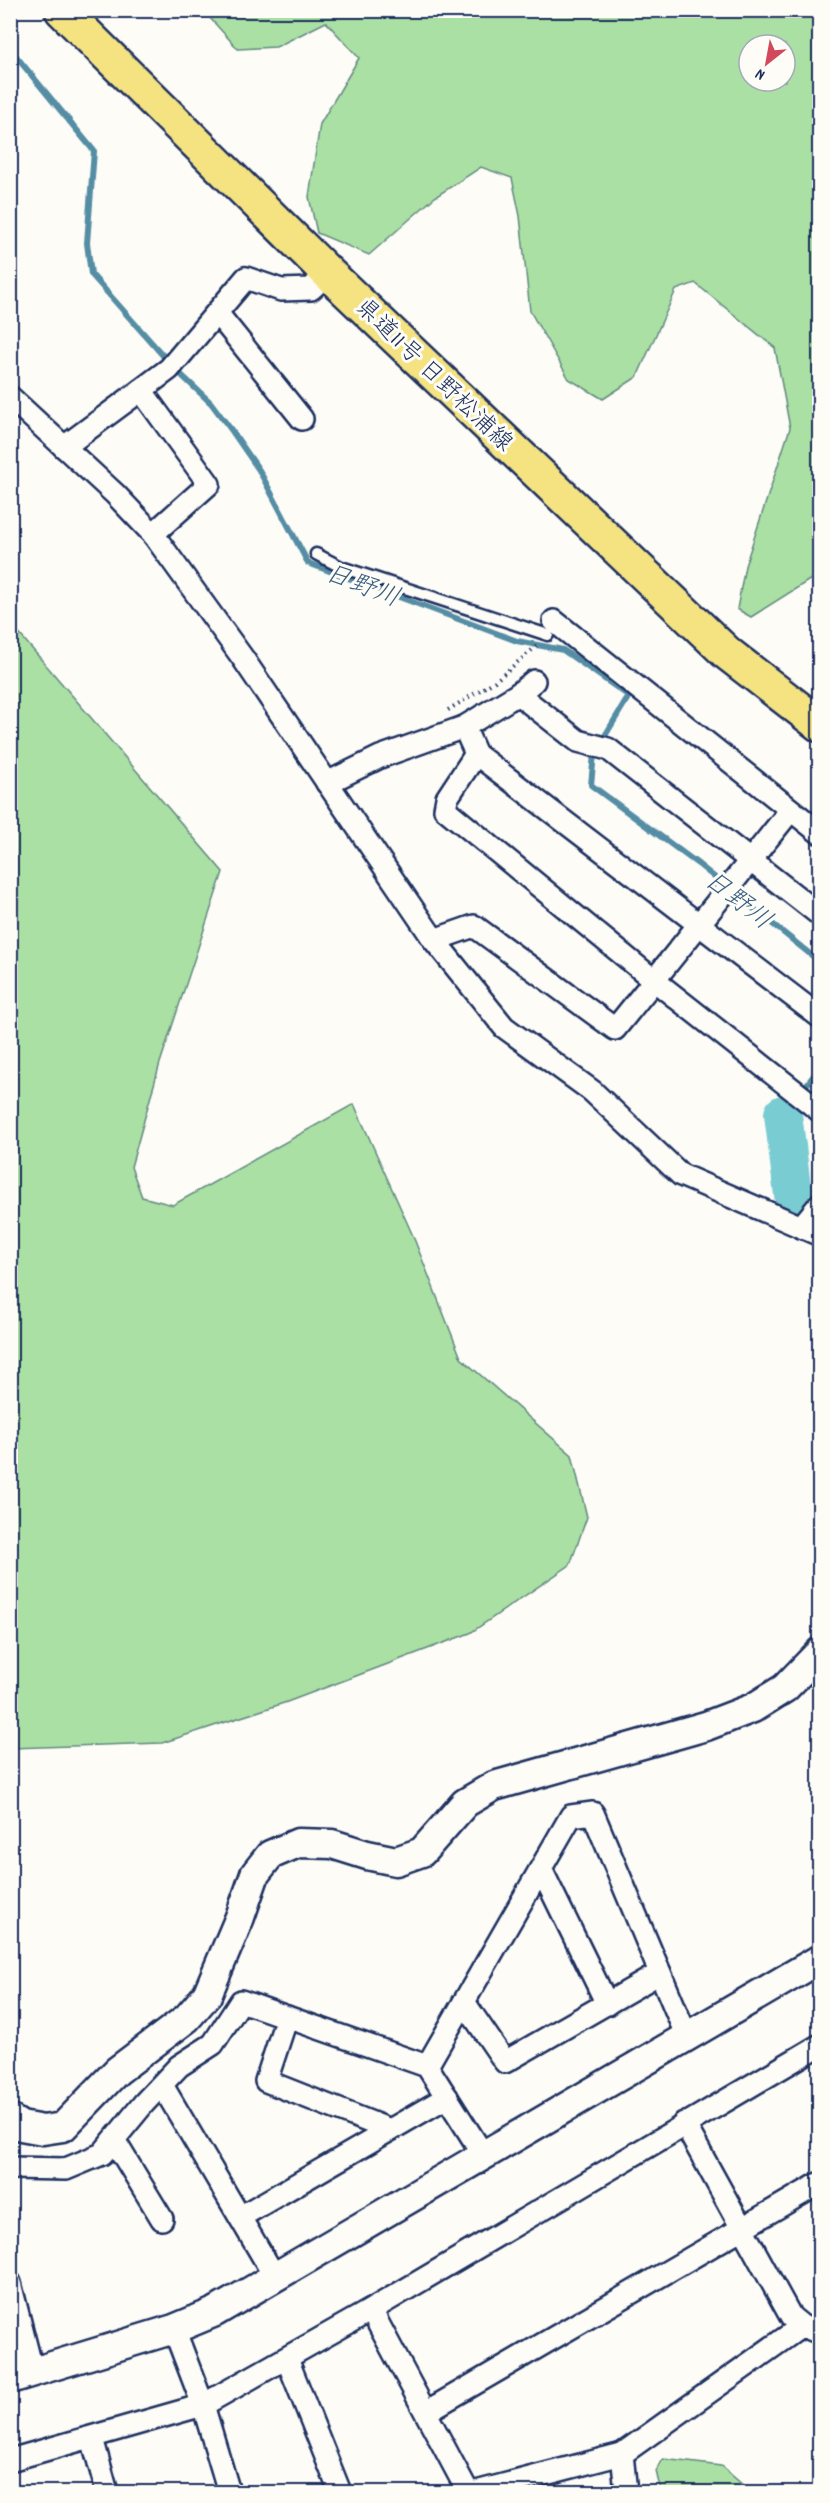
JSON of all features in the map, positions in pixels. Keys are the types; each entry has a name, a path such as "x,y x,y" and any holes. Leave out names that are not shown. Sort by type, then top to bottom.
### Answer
{"main road":[{"name":"県道11号 日野松浦線","path":"62,10 328,273 727,653 819,725"}],"street":[{"path":"64,447 169,369 246,278 281,290 311,288 328,273"},
{"path":"217,313 302,419"},
{"path":"141,390 209,484 153,534"},
{"path":"10,397 115,494 153,534 242,657 434,940 504,1027 592,1091 681,1175 810,1231 819,1204"},
{"path":"551,628 819,833"},
{"path":"327,783 380,757 464,727 526,688 578,741 608,749 819,915"},
{"path":"464,727 477,754 700,923 819,1017"},
{"path":"477,754 447,798 445,809 655,981 819,1111"},
{"path":"434,940 474,926 615,1029 790,811"},
{"path":"10,2119 21,2126 43,2130 63,2127 117,2071 187,2018 207,1995 240,1917 255,1874 270,1855 298,1843 332,1844 396,1861 422,1852 465,1803 494,1786 706,1726 753,1707 785,1688 819,1652"},
{"path":"427,2066 571,1816 592,1813 687,2037"},
{"path":"541,1869 607,2004"},
{"path":"10,2283 22,2376 174,2329 215,2312 819,1959"},
{"path":"464,2002 505,2062 660,1973"},
{"path":"10,2168 66,2169 102,2154 144,2103 179,2067 213,2044 242,2001 427,2066 484,2156"},
{"path":"287,2017 266,2081 390,2130"},
{"path":"10,2460 203,2405 371,2310 819,2045"},
{"path":"162,2085 275,2277"},
{"path":"240,2217 447,2097"},
{"path":"476,2493 622,2454 811,2329 791,2317 684,2123"},
{"path":"114,2140 151,2212"},
{"path":"426,2412 819,2183"},
{"path":"371,2310 468,2493"},
{"path":"174,2329 203,2405 229,2493"},
{"path":"287,2359 340,2493"},
{"path":"92,2438 108,2493"},
{"path":"622,2454 626,2493"}],"lane":[{"path":"316,554 341,567 551,628"}],"path":[{"path":"441,714 495,681 526,657 551,628"}],"green space":[{"path":"209,11 819,11 819,574 751,617 737,609 745,566 790,428 775,348 695,283 676,290 637,377 603,399 569,379 530,311 520,216 512,178 481,167 435,197 369,255 317,233 309,197 320,124 359,58 326,22 276,47 238,49 209,17"},
{"path":"10,623 223,872 160,1063 131,1167 142,1197 173,1205 354,1104 413,1236 461,1358 572,1455 587,1517 570,1565 470,1633 287,1702 162,1743 11,1748"},
{"path":"663,2459 721,2466 751,2492 661,2492 656,2471"}],"waterway":[{"name":"日野川","path":"10,49 94,151 87,243 91,274 174,368 211,403 259,470 308,563 517,641 563,650 629,696 594,754 591,785 698,864 820,962"},
{"name":"日野川","path":"783,1114 820,1068"},
{"name":"日野川","path":"783,1114 793,1195 820,1208"}]}
